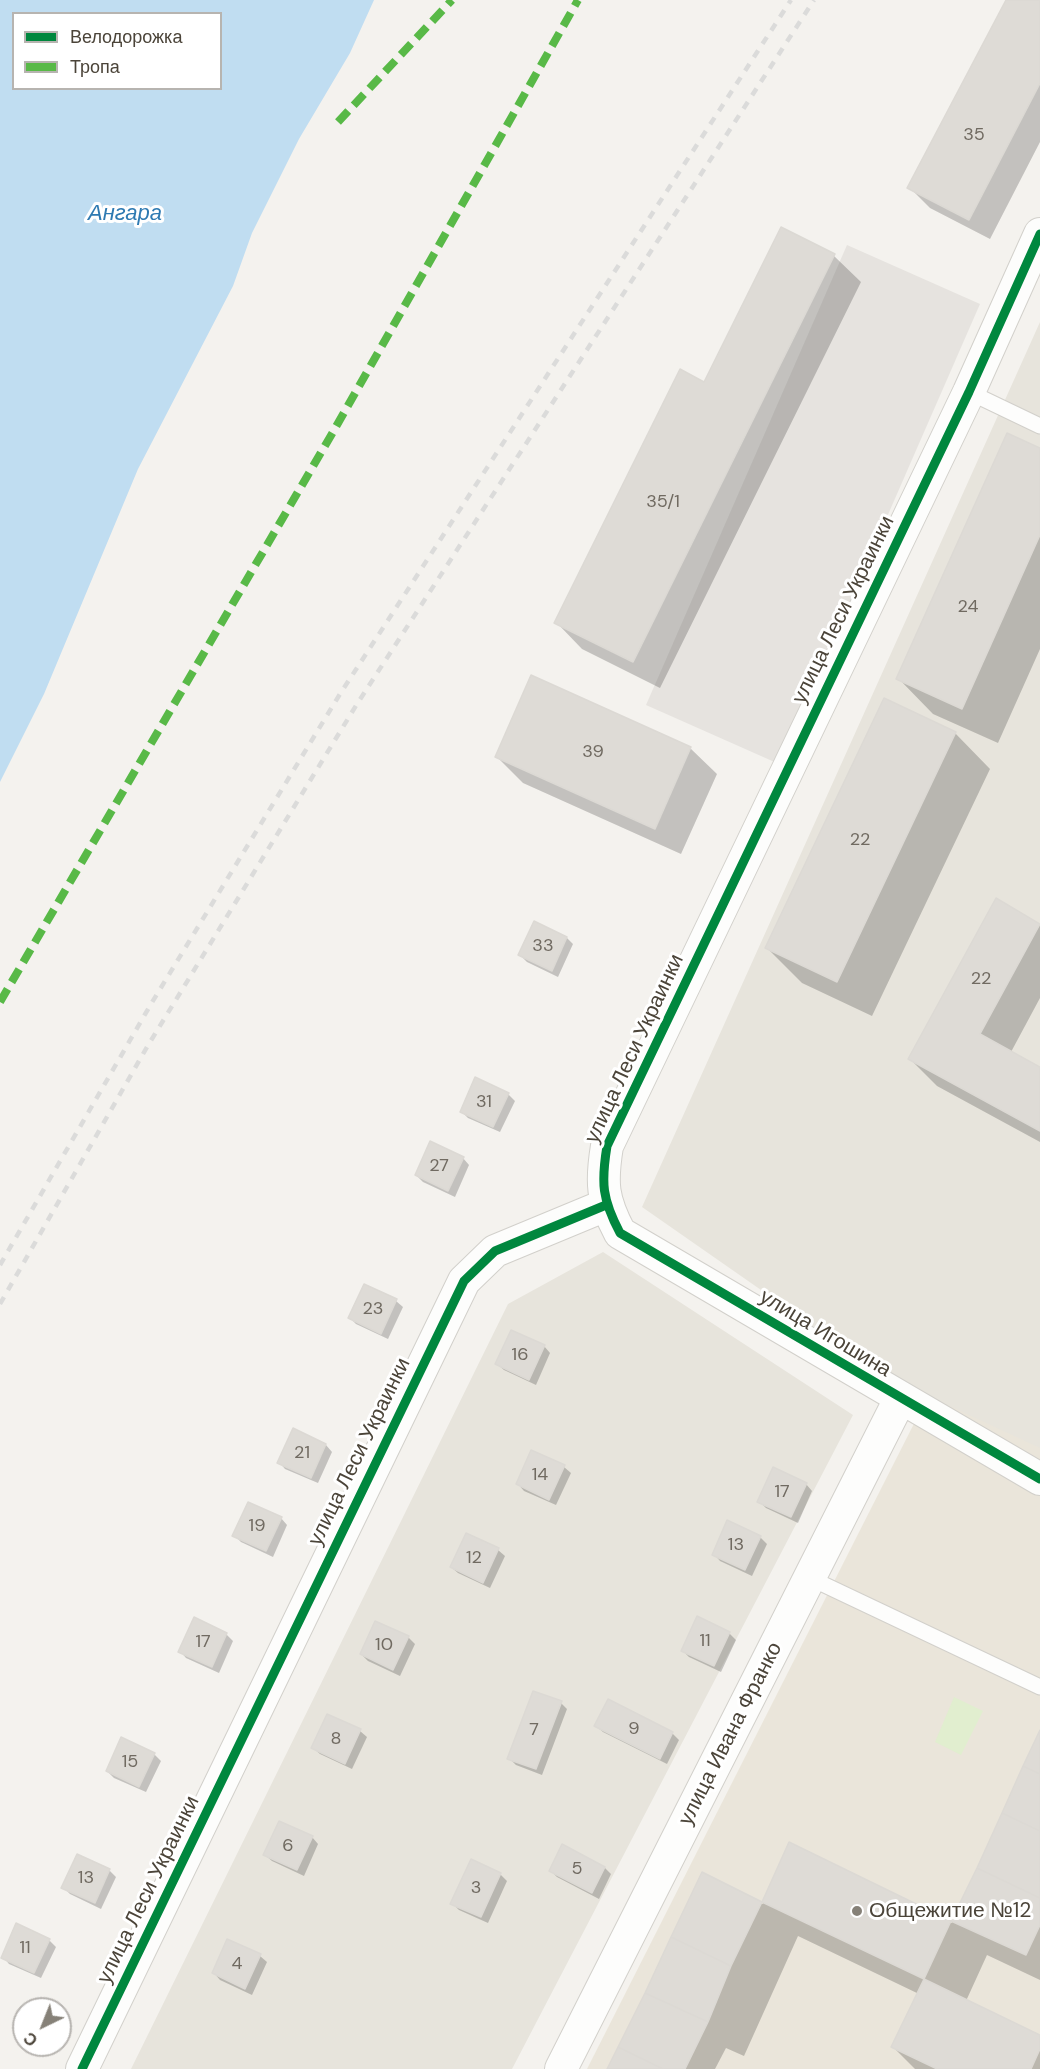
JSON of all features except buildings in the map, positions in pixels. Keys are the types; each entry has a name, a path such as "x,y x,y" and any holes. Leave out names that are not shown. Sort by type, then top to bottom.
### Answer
{"street":[{"name":"улица Леси Украинки","path":"82,2069 464,1281 495,1251 606,1205 602,1177 607,1146 969,392 1040,234"},
{"name":"улица Игошина","path":"606,1205 620,1233 1040,1479"},
{"name":"улица Ивана Франко","path":"561,2069 900,1399"}],"lane":[{"path":"969,392 1040,426"},
{"path":"810,1578 1040,1688"}],"shaded area":[{"path":"847,245 980,304 779,764 646,705"},
{"path":"1040,322 1040,1455 883,1375 642,1207"},
{"path":"603,1252 853,1415 512,2069 131,2069 508,1304"},
{"path":"928,1396 1040,1448 1040,2069 587,2069"}],"green space":[{"path":"954,1697 983,1711 961,1755 935,1742"}],"water":[{"name":"Ангара","path":"0,0 374,0 350,53 299,139 252,233 233,286 138,469 44,694 0,782"}],"railway":[{"path":"0,1265 151,1004 340,694 791,0"},
{"path":"0,1304 147,1047 357,704 814,0"}],"marked path":[{"path":"338,122 452,0"},
{"path":"0,1002 333,432 578,0"}],"cycle path":[{"path":"1040,234 969,392 607,1146 604,1170 606,1200 620,1233 1040,1479"},
{"path":"82,2069 464,1281 495,1251 606,1205"}],"place":[{"name":"Общежитие №12","path":"857,1911"}]}
